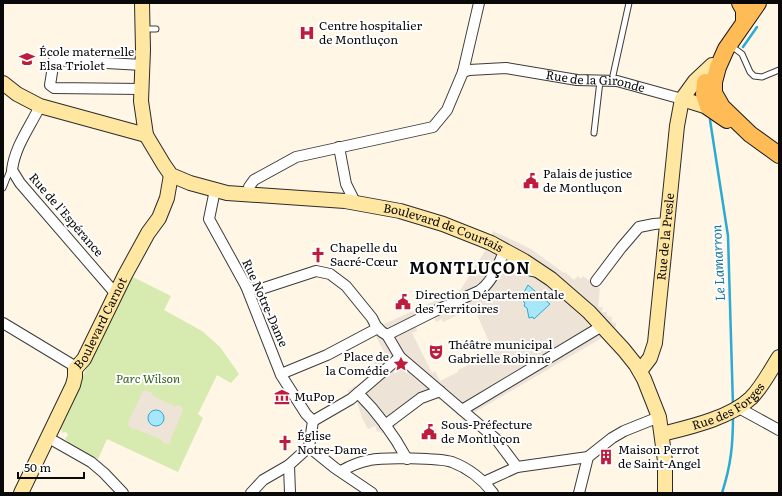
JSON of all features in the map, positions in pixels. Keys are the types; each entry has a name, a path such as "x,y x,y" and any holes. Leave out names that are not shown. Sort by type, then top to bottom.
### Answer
{"main road":[{"path":"142,3 150,29 142,64 141,89 141,101 146,135 171,175"},
{"path":"740,3 744,10 744,22"},
{"path":"758,3 728,47 709,84 705,100 708,107 779,155"},
{"path":"682,99 695,81 728,47"},
{"path":"712,65 707,76 714,94 720,104 750,134"},
{"path":"3,83 18,94 40,106 146,135"},
{"name":"Rue de la Gironde","path":"682,99 708,107"},
{"name":"Rue de la Presle","path":"640,371 650,358 655,344 676,126 682,99"},
{"name":"Boulevard de Courtais","path":"171,175 215,190 247,195 354,202 425,218 484,240 505,250 545,275 576,301 602,326 624,350 640,371 659,417 665,461 665,493"},
{"name":"Boulevard Carnot","path":"21,493 72,385 75,377 74,369 84,359 116,293 148,234 159,218 167,198 171,175"},
{"name":"Rue des Forges","path":"662,434 703,424 739,408 751,398 761,386 779,357"}],"street":[{"path":"247,195 249,187 254,180 296,157 433,126 447,110 463,72 479,3"},
{"path":"468,54 480,70"},
{"path":"141,89 54,88 50,85 54,60 142,64"},
{"name":"Rue de la Gironde","path":"463,72 469,70 506,68 577,80 612,80 682,99"},
{"name":"Rue de l'Espérance","path":"40,106 21,142 12,170 20,183 116,293"},
{"path":"339,147 346,184 354,202"},
{"path":"336,200 346,184"},
{"name":"Rue Notre-Dame","path":"215,190 210,219 246,286 281,374 306,414 313,421"},
{"path":"596,281 618,246 639,227 667,223"},
{"path":"387,335 485,287 490,281 505,250"},
{"path":"246,286 254,289 262,289 316,271 330,274 340,280 372,318 378,328 387,335 400,357 496,439 517,467"},
{"path":"3,323 71,364 74,369"},
{"path":"462,410 602,326"},
{"path":"281,374 327,355 378,328"},
{"path":"251,493 263,480 288,465 309,447 313,421 344,404 400,357"},
{"path":"385,425 421,398 440,391"},
{"path":"358,393 385,425 407,459"},
{"path":"739,408 779,430"},
{"path":"484,482 517,467 588,457 612,438 624,431 659,417"},
{"path":"47,438 91,462 104,473 121,492"},
{"path":"309,447 372,493"},
{"path":"579,493 588,457"},
{"path":"338,469 369,460 407,459 450,461 484,482 493,493"},
{"path":"288,465 290,493"}],"lane":[{"path":"612,80 628,3"},
{"path":"728,47 742,54 750,72 754,76 762,77 779,70"},
{"path":"594,132 600,81"},
{"path":"3,188 9,173 12,170"}],"green space":[{"name":"Parc Wilson","path":"131,276 171,296 164,310 202,331 220,347 239,374 231,383 217,375 198,414 203,418 178,472 107,439 98,459 69,444 65,438 68,436 67,433 63,433 60,428 82,378"}],"shaded area":[{"path":"493,231 531,249 564,273 565,272 574,280 578,276 581,279 583,276 600,288 598,307 603,307 602,312 607,312 607,316 612,317 612,322 616,323 616,327 600,339 475,412 464,421 441,400 431,398 416,404 418,407 396,423 397,425 393,428 383,433 380,431 377,432 375,426 368,429 362,418 357,402 347,391 362,382 377,367 373,361 385,354 375,334 382,325 461,289 485,251","holes":["474,308 494,353 458,370 458,372 440,381 435,371 432,373 412,333 417,331 416,326 434,318 436,322 442,319 443,322"]},
{"path":"145,390 152,393 153,396 174,406 180,405 183,410 170,444 165,444 160,439 136,429 132,429 128,425 143,391"}],"water":[{"path":"528,285 550,304 534,319 533,317 529,318 527,308 524,306 525,303 523,301 523,294"},
{"path":"153,410 159,410 164,415 162,424 159,426 153,426 148,421 148,415"}],"waterway":[{"name":"Le Lamarron","path":"743,47 757,27"},
{"name":"Le Lamarron","path":"710,120 728,236 733,406"},
{"name":"Le Lamarron","path":"722,493 728,473 731,455 733,415"}],"place":[{"name":"Centre hospitalier de Montluçon","path":"307,33"},
{"name":"École maternelle Elsa Triolet","path":"27,59"},
{"name":"Palais de justice de Montluçon","path":"531,181"},
{"name":"Chapelle du Sacré-Cœur","path":"318,255"},
{"name":"Direction Départementale des Territoires","path":"403,302"},
{"name":"Théâtre municipal Gabrielle Robinne","path":"436,352"},
{"name":"Place de la Comédie","path":"401,364"},
{"name":"MuPop","path":"282,397"},
{"name":"Sous-Préfecture de Montluçon","path":"429,432"},
{"name":"Église Notre-Dame","path":"285,443"},
{"name":"Maison Perrot de Saint-Angel","path":"606,457"}],"district":[{"name":"MONTLUÇON","path":"470,268"}]}
